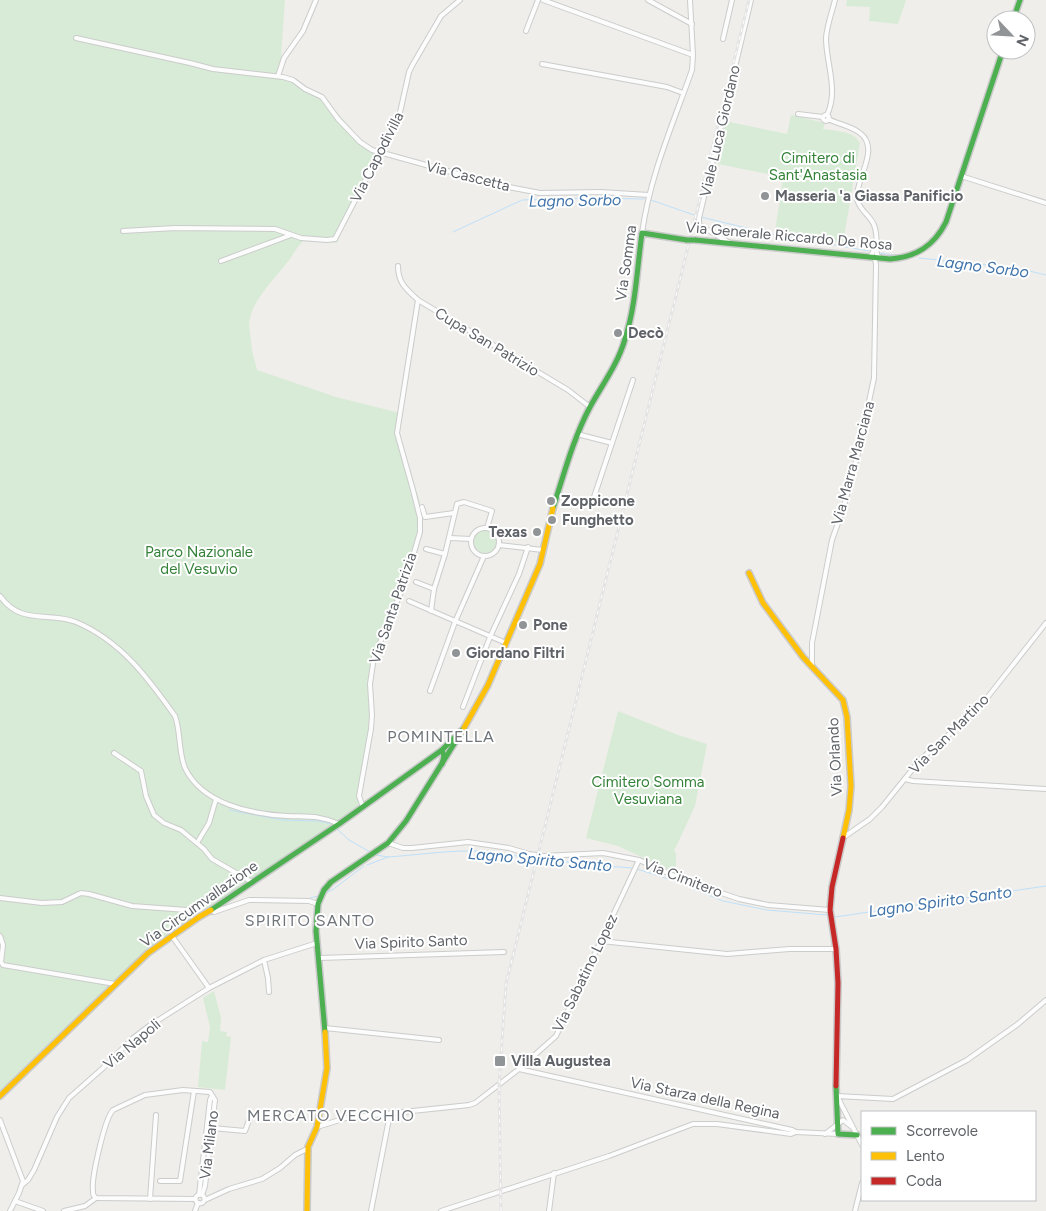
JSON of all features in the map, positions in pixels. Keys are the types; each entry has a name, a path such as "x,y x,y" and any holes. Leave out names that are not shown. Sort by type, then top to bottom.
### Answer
{"main road":[{"name":"Via Generale Riccardo De Rosa","path":"642,233 687,240 878,258 897,259 924,250 934,242 946,222 1000,60"},
{"name":"Via Somma","path":"388,843 406,822 442,765 445,753 464,729 475,710 533,581 544,550 549,520 577,434 590,407 613,368 625,341 631,317 642,233"},
{"name":"Via Orlando","path":"750,572 763,603 803,657 838,694 845,708 851,786 849,810 832,887 830,910"},
{"name":"Via Circumvallazione","path":"0,1096 148,953 339,824 434,757 445,753"},
{"path":"307,1211 309,1186 307,1148 312,1134 317,1127 327,1068 316,931 318,904 324,890 331,882 388,843"},
{"path":"830,910 836,949 838,983 838,1134"},
{"name":"Via Starza della Regina","path":"838,1134 857,1135"}],"street":[{"path":"278,76 284,58 303,31 316,0"},
{"name":"Via Capodivilla","path":"291,235 301,238 335,239 378,152 399,117 409,72 413,64 441,16 460,0"},
{"path":"526,31 538,0"},
{"path":"543,0 694,55"},
{"path":"648,0 692,24"},
{"name":"Via Somma","path":"642,233 649,195 660,155 692,70 694,55 690,0"},
{"path":"723,39 732,0"},
{"name":"Viale Luca Giordano","path":"732,244 701,226 699,218 752,0"},
{"path":"826,117 830,108 832,92 826,36 835,0"},
{"name":"Via Cascetta","path":"76,38 213,69 278,76 293,80 305,89 322,97 338,120 360,142 372,150 485,182 540,192 600,192 649,195"},
{"path":"542,64 667,87 683,93"},
{"name":"Via Marra Marciana","path":"798,114 826,117 860,133 868,144 868,154 859,185 857,200 860,208 869,216 874,224 878,258 876,265 874,378 856,463 832,540 812,643 812,666"},
{"path":"961,176 1046,204"},
{"path":"123,232 176,228 243,228 275,230 291,235"},
{"path":"221,261 291,235"},
{"path":"868,257 872,254 876,244"},
{"name":"Cupa San Patrizio","path":"398,266 398,276 405,288 418,300 560,386 590,407"},
{"name":"Via Santa Patrizia","path":"363,807 358,796 371,729 370,684 374,657 406,580 420,532 420,518 398,433 418,300"},
{"path":"592,503 633,380"},
{"path":"577,434 612,443"},
{"path":"431,611 434,589 450,538 457,504 464,502 492,511 487,528"},
{"path":"422,507 425,517 454,513"},
{"path":"487,528 492,529 498,536 499,545 495,552 484,556 475,552 471,539 479,529 487,528"},
{"path":"450,538 471,539"},
{"path":"499,545 544,550"},
{"path":"463,707 528,547"},
{"path":"426,549 445,554"},
{"path":"430,691 455,622 484,556"},
{"path":"416,582 434,589"},
{"path":"0,596 9,606 28,616 76,622 125,653 175,716 185,767 200,788 234,806 261,814 319,817 339,824"},
{"path":"409,601 506,643"},
{"name":"Via San Martino","path":"844,837 870,819 926,755 979,708 1046,623"},
{"path":"114,752 141,771 146,796 154,816 164,823 176,827 197,843 212,859 252,882"},
{"path":"905,779 1046,789"},
{"path":"197,843 210,823 216,798"},
{"name":"Via Cimitero","path":"388,843 402,848 412,848 468,842 509,848 544,856 603,853 639,860 686,881 739,899 768,905 830,910"},
{"name":"Via Sabatino Lopez","path":"317,1127 346,1118 476,1103 519,1069 556,1036 639,860"},
{"path":"0,898 42,903 62,902 81,893 132,906 214,912 249,900 309,901 318,904"},
{"path":"0,936 3,945 0,962 4,965 115,984"},
{"path":"172,936 209,988"},
{"path":"602,941 728,954 788,949 836,949"},
{"name":"Via Napoli","path":"10,1211 22,1185 28,1180 34,1170 57,1117 69,1098 132,1039 209,988 264,960 317,944"},
{"name":"Via Spirito Santo","path":"319,958 504,952"},
{"path":"264,960 269,992"},
{"path":"0,970 4,965"},
{"path":"861,1143 837,1096 893,1099 967,1060 1018,1024 1046,1000"},
{"path":"325,1028 439,1040"},
{"name":"Via Starza della Regina","path":"519,1069 796,1132 838,1134"},
{"name":"Via Milano","path":"96,1198 93,1193 95,1172 110,1112 136,1098 172,1090 210,1092 215,1100 205,1186 200,1195"},
{"name":"Via Milano","path":"160,1181 180,1181 194,1091"},
{"name":"Via Milano","path":"200,1195 210,1100 212,1096"},
{"path":"371,1211 390,1114"},
{"path":"150,1199 156,1115"},
{"path":"212,1128 245,1131 250,1115"},
{"path":"0,1120 21,1175 22,1185"},
{"path":"825,1134 843,1120 852,1127"},
{"name":"Via Starza della Regina","path":"441,1211 609,1156 693,1124 717,1124 791,1134 796,1132"},
{"path":"64,1211 85,1206 96,1198 200,1201 229,1189 262,1179 307,1148"},
{"path":"549,1211 554,1174"},
{"path":"855,1211 861,1187"},
{"path":"200,1195 202,1211"},
{"path":"195,1211 200,1201 200,1195"},
{"path":"15,1201 43,1211"}],"green space":[{"name":"Parco Nazionale del Vesuvio","path":"0,0 285,0 281,74 328,102 360,139 379,154 345,221 337,243 304,241 299,245 254,306 249,324 257,370 336,397 400,413 398,434 420,502 420,535 407,582 381,640 373,666 371,696 374,720 356,815 145,958 0,1098"},
{"path":"847,0 906,0 898,24 869,21 870,7 846,6"},
{"name":"Cimitero di Sant'Anastasia","path":"791,115 825,123 823,129 849,134 854,136 860,143 843,243 775,231 783,179 773,175 718,164 725,121 787,134"},
{"path":"485,530 493,534 497,542 493,550 485,554 477,550 473,542 477,534"},
{"name":"Cimitero Somma Vesuviana","path":"618,711 678,735 707,744 695,806 674,851 676,853 676,873 618,846 586,838"},
{"path":"214,991 221,1018 220,1031 227,1032 226,1036 231,1037 225,1090 198,1087 202,1041 208,1042 210,1027 203,998"}],"waterway":[{"name":"Lagno Sorbo","path":"453,232 522,200 644,199"},
{"name":"Lagno Sorbo","path":"651,200 694,215"},
{"name":"Lagno Sorbo","path":"701,217 771,234 869,251"},
{"name":"Lagno Sorbo","path":"879,253 901,256"},
{"name":"Lagno Sorbo","path":"919,258 1017,268 1046,275"},
{"path":"229,810 282,820 317,821 333,824"},
{"path":"337,829 349,840 370,852"},
{"name":"Lagno Spirito Santo","path":"376,855 388,857 457,851 486,851 529,858 632,868"},
{"path":"367,865 388,857"},
{"path":"326,893 364,866"},
{"name":"Lagno Spirito Santo","path":"637,869 675,881 723,901 767,910 827,915"},
{"name":"Lagno Spirito Santo","path":"835,917 1046,886"},
{"path":"310,898 318,896"}],"railway":[{"path":"501,1211 499,1084 506,984 749,0"}],"traffic: fast":[{"path":"1016,10 1020,0"},
{"path":"695,240 890,259 908,256 923,249 936,238 946,222 1000,60"},
{"path":"553,508 579,432 590,407 614,366 625,339 634,300 642,233 687,240"},
{"path":"687,240 695,240"},
{"path":"325,1032 316,931 318,904 324,890 331,882 388,843 406,821 464,728"},
{"path":"442,764 444,756 442,750 461,731"},
{"path":"211,910 339,824 442,750"},
{"path":"836,1086 838,1134 857,1135"}],"traffic: slow":[{"path":"464,728 488,685 540,564 553,508"},
{"path":"749,573 763,603 803,657 843,700 847,717 851,786 849,810 843,838"},
{"path":"199,917 211,910"},
{"path":"0,1096 148,953 199,917"},
{"path":"307,1211 308,1147 317,1127 327,1068 325,1032"}],"traffic: jam":[{"path":"836,1086 838,983 836,949 830,910 832,887 843,838"}],"place":[{"name":"Masseria 'a Giassa Panificio","path":"765,196"},
{"name":"Decò","path":"618,333"},
{"name":"Zoppicone","path":"551,501"},
{"name":"Funghetto","path":"552,520"},
{"name":"Texas","path":"537,532"},
{"name":"Pone","path":"523,625"},
{"name":"Giordano Filtri","path":"456,653"},
{"name":"Villa Augustea","path":"500,1061"}],"district":[{"name":"POMINTELLA","path":"441,736"},
{"name":"SPIRITO SANTO","path":"310,920"},
{"name":"MERCATO VECCHIO","path":"331,1115"}]}
